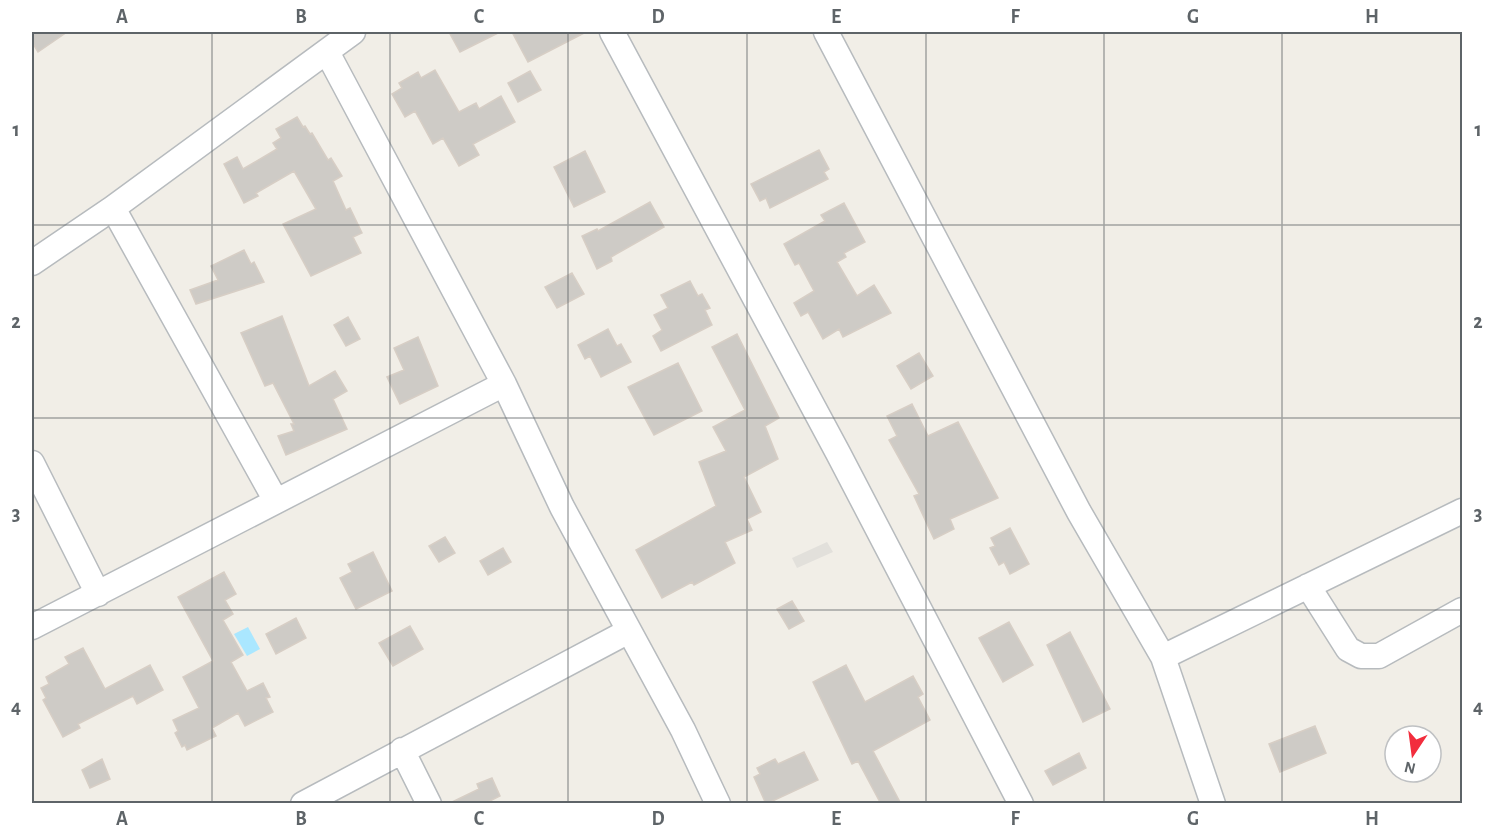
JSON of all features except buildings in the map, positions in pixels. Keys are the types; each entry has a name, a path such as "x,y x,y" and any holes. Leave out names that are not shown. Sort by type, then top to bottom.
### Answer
{"street":[{"path":"32,263 113,208 353,32"},
{"path":"612,32 838,453 1021,804"},
{"path":"826,32 1079,512 1163,657 1213,804"},
{"path":"327,52 504,384 562,507 627,632 683,729 718,804"},
{"path":"113,208 276,501"},
{"path":"32,627 504,384"},
{"path":"32,463 98,594"},
{"path":"1163,657 1462,511"},
{"path":"1308,586 1348,649 1361,656 1379,656 1462,610"},
{"path":"303,804 627,632"},
{"path":"402,750 429,804"}],"shaded area":[{"path":"827,542 833,552 797,568 792,558"}],"water":[{"path":"248,627 260,649 247,656 234,634"}]}
